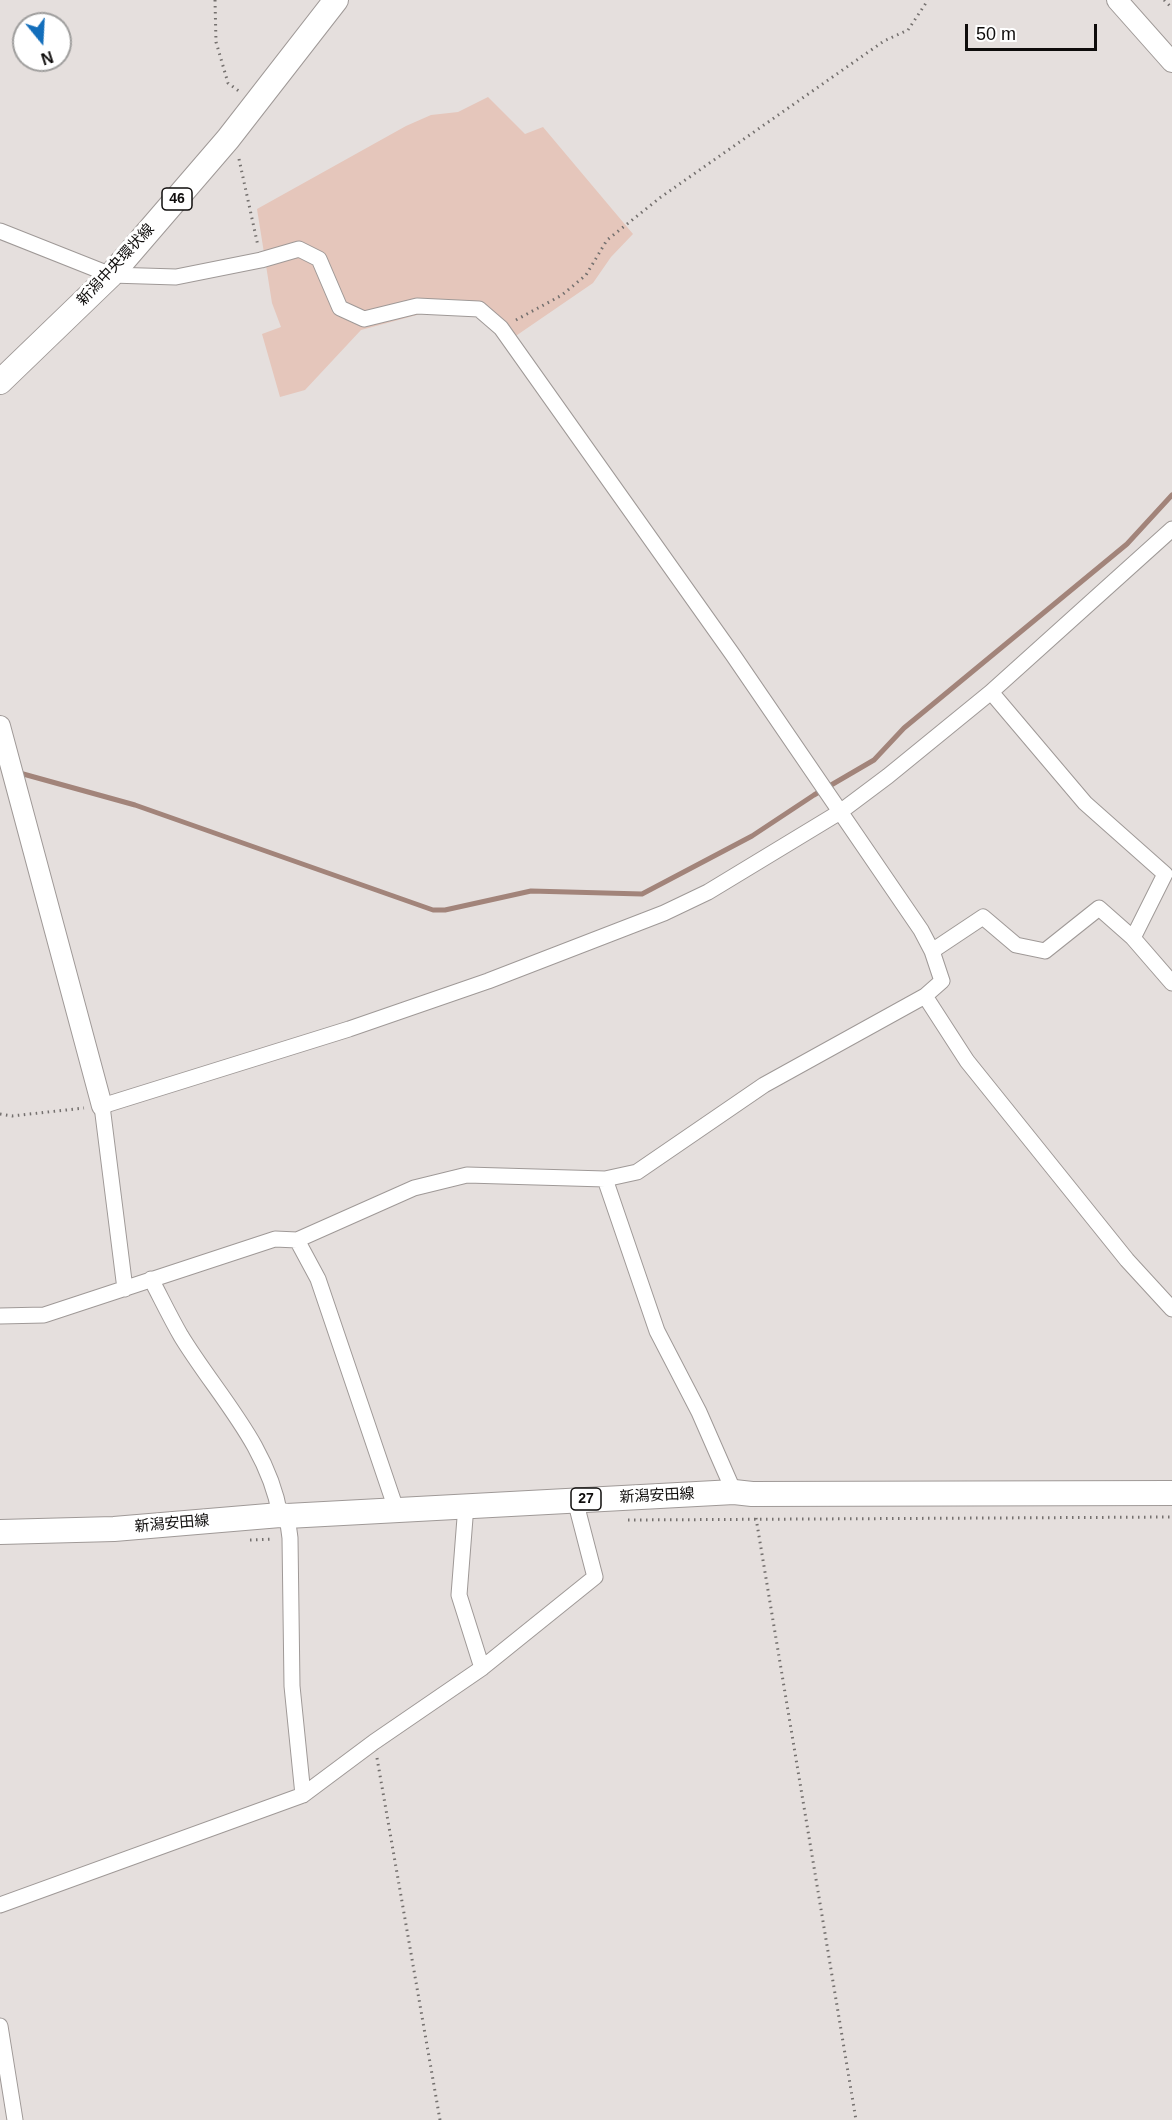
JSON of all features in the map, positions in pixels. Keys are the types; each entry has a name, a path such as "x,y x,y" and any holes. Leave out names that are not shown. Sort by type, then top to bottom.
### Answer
{"main road":[{"name":"新潟中央環状線","path":"0,382 111,275 228,139 336,0"},
{"name":"新潟安田線","path":"0,1532 114,1529 396,1509 743,1493 1172,1493"}],"street":[{"path":"1117,0 1172,62"},
{"path":"0,231 111,275 176,277 261,260 298,249 320,259 340,308 363,319 417,306 479,309 501,328 713,626 921,930 932,951 942,981 925,996 764,1085 637,1172 605,1179 467,1175 414,1188 297,1240 275,1239 44,1315 0,1316"},
{"path":"102,1106 370,1022 488,981 664,913 708,892 840,812 888,776 991,692 1172,529"},
{"path":"991,692 1085,803 1165,874 1134,938"},
{"path":"0,726 102,1106 125,1289"},
{"path":"932,951 983,916 1016,945 1045,951 1099,908 1134,938 1172,983"},
{"path":"925,996 967,1061 1127,1260 1172,1309"},
{"path":"605,1179 657,1331 743,1493"},
{"path":"297,1240 318,1279 396,1509"},
{"path":"151,1279 182,1336 254,1443 284,1516 290,1538 292,1686 303,1795"},
{"path":"0,1905 303,1795 374,1742 482,1668 595,1577 575,1500"},
{"path":"466,1505 459,1595 482,1668"},
{"path":"0,2026 15,2120"}],"path":[{"path":"215,0 216,42 228,83 255,104"},
{"path":"501,328 562,295 586,275 607,240 662,197 884,41 908,30 928,0"},
{"path":"1164,0 1172,8"},
{"path":"228,139 238,156 246,184 261,260"},
{"path":"0,1114 12,1116 102,1106"},
{"path":"743,1493 856,2120"},
{"path":"374,1742 440,2120"}],"shaded area":[{"path":"488,97 525,134 543,127 633,234 611,257 593,283 504,344 491,324 454,305 361,330 305,390 280,397 262,334 281,327 272,303 257,209 406,126 431,115 458,112"}],"waterway":[{"path":"16,772 135,805 433,910 445,910 531,891 642,894 752,836 814,795 874,760 904,728 1127,544 1172,495"}]}
